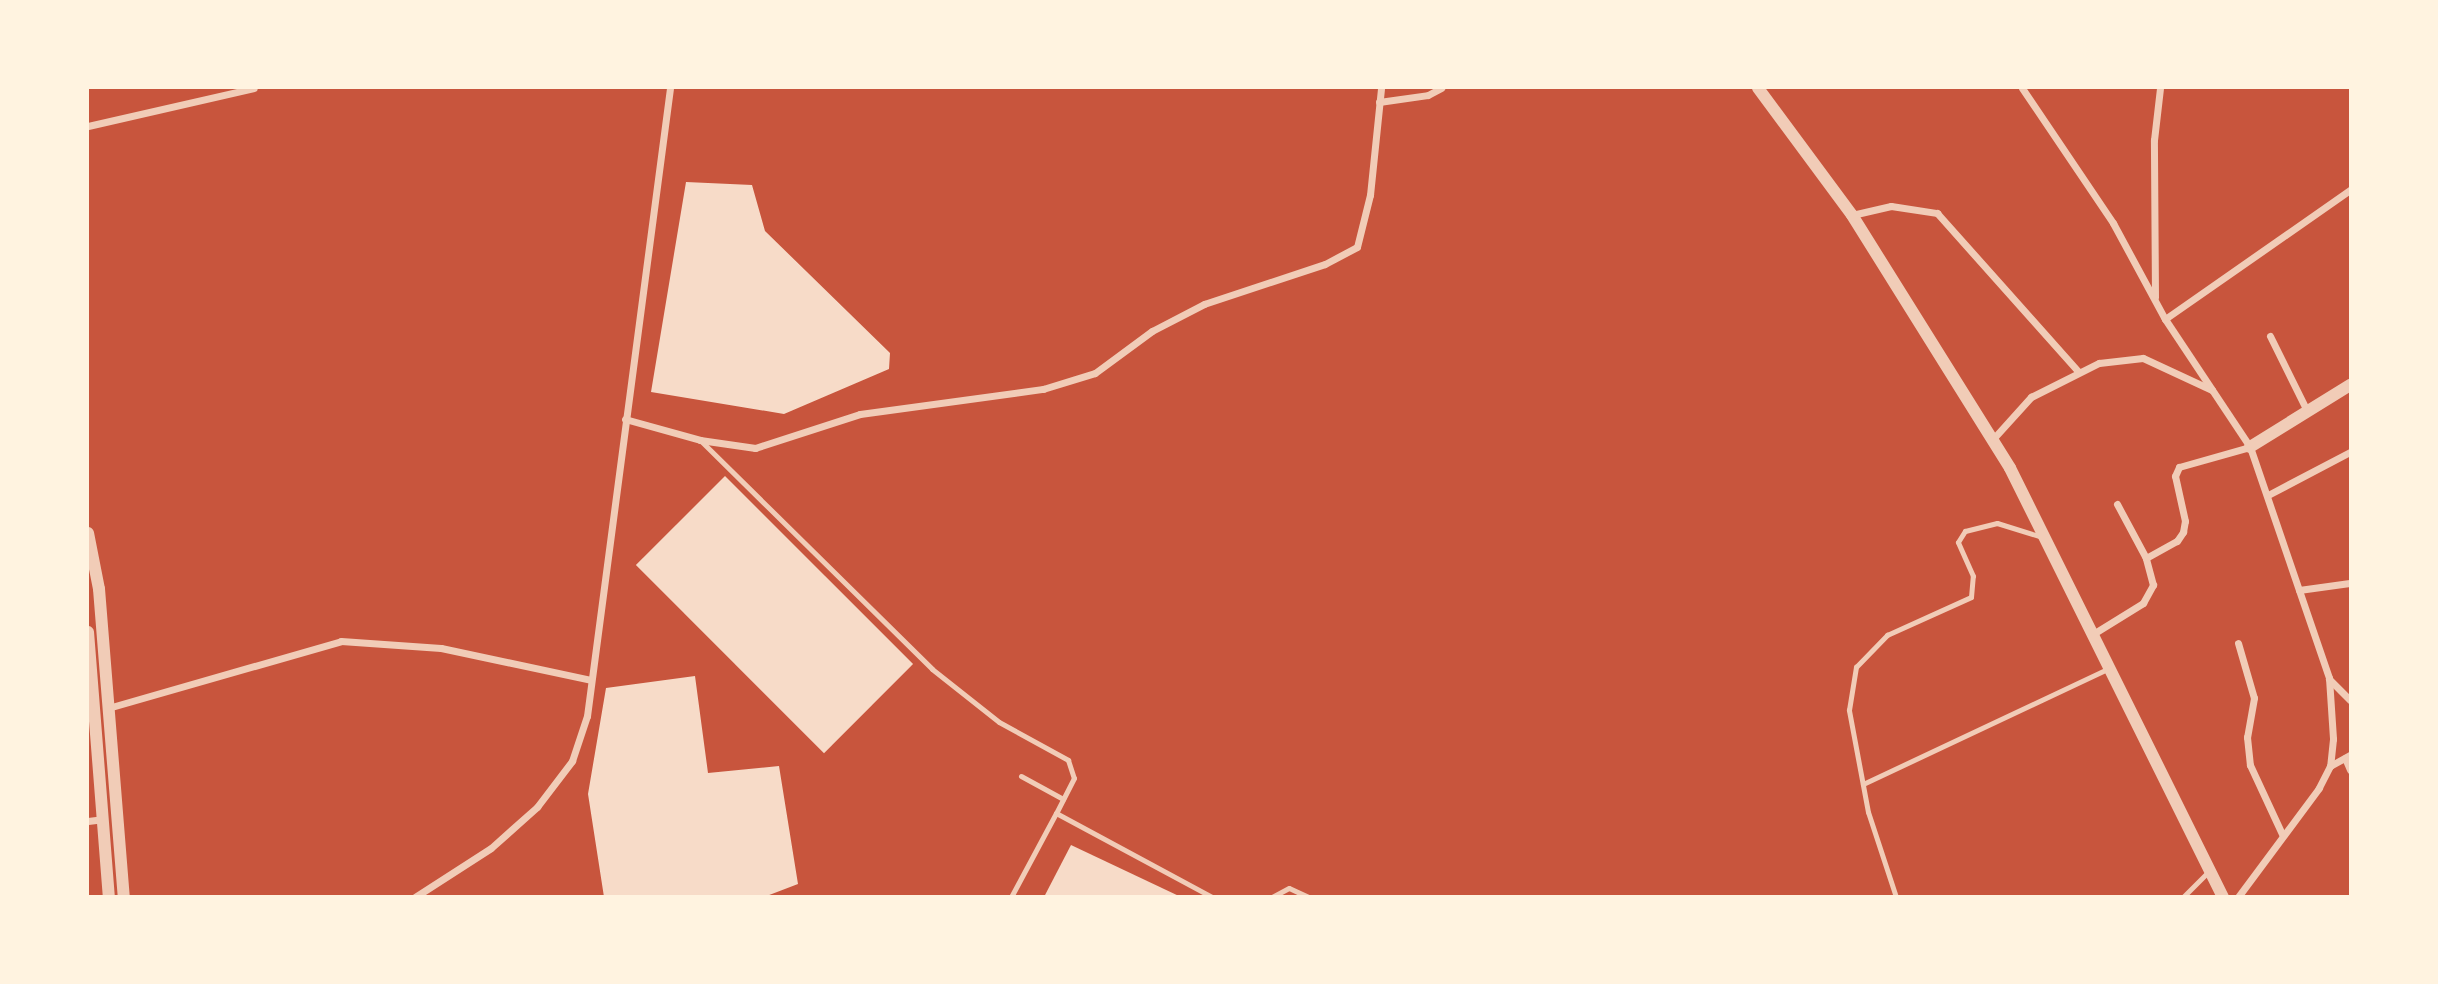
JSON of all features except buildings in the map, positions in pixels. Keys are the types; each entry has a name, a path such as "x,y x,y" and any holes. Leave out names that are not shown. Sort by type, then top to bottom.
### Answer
{"street":[{"path":"88,127 254,88"},
{"path":"415,897 491,848 537,807 572,761 587,716 670,88"},
{"path":"625,419 699,440 755,448 860,414 1072,383 1095,373 1152,331 1204,304 1346,256 1357,247 1363,234 1381,88"},
{"path":"1379,102 1428,95 1441,88"},
{"path":"1758,88 1852,215 1993,439 2223,897"},
{"path":"2022,88 2113,223 2165,319 2250,447 2329,678 2333,739 2330,766"},
{"path":"2155,297 2154,140 2160,88"},
{"path":"2165,319 2350,190"},
{"path":"1852,215 1891,206 1937,213 2078,371"},
{"path":"2270,336 2308,411"},
{"path":"1993,439 2031,397 2078,371 2122,358 2143,358 2212,390"},
{"path":"2146,558 2177,541 2183,532 2185,521 2175,476 2179,467 2250,447 2350,385"},
{"path":"2268,495 2350,452"},
{"path":"2093,634 2150,594 2153,574 2117,504"},
{"path":"88,533 99,589 124,897"},
{"path":"2300,590 2350,583"},
{"path":"88,632 109,897"},
{"path":"108,708 341,641 441,648 592,680"},
{"path":"2238,643 2254,698 2246,737 2250,765 2283,836"},
{"path":"89,670 105,668"},
{"path":"2329,678 2350,700"},
{"path":"2238,897 2330,766 2348,756 2350,770"},
{"path":"88,821 104,819"}],"lane":[{"path":"699,440 932,669 999,722 1068,760 1074,778 1011,897"},
{"path":"1896,897 1876,845 1863,784 1849,690 1856,667 1868,650 1887,635 1971,597 1973,576 1958,542 1965,531 1997,523 2045,538"},
{"path":"1863,784 2109,668"},
{"path":"1021,776 1063,799"},
{"path":"1056,813 1212,897"},
{"path":"2183,897 2210,870"},
{"path":"1272,897 1289,888 1308,897"}]}
